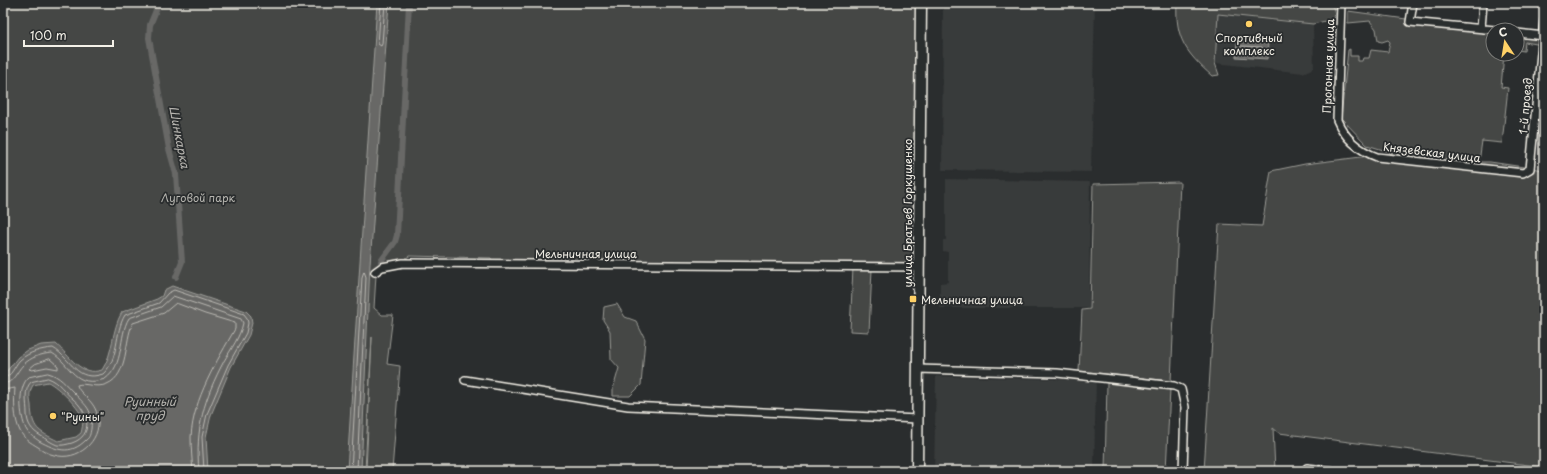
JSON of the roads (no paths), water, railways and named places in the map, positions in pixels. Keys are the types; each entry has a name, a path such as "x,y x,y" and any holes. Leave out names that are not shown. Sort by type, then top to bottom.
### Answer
{"street":[{"name":"улица Братьев Горкушенко","path":"917,471 921,3"},
{"name":"Прогонная улица","path":"1341,3 1337,120 1341,130"},
{"path":"1412,3 1410,22 1485,29"},
{"path":"1481,28 1483,3"},
{"name":"1-й проезд","path":"1530,169 1544,22"},
{"path":"1525,33 1543,36"},
{"name":"Князевская улица","path":"1341,130 1350,142 1362,152 1377,157 1524,174 1530,169"},
{"name":"Мельничная улица","path":"375,272 382,267 403,263 919,267"},
{"path":"918,369 1057,374 1174,386 1181,389 1185,407 1183,471"},
{"path":"465,380 628,406 918,419"},
{"path":"1307,468 1334,471"}],"water":[{"path":"377,3 389,3 370,264 361,471 347,471 358,296"},
{"path":"1237,41 1268,43 1267,59 1236,57"},
{"name":"Руинный пруд","path":"172,286 246,311 251,316 252,323 249,335 231,367 211,415 206,437 208,471 3,471 3,376 18,357 28,350 41,345 56,344 82,368 88,371 102,370 109,356 118,319 122,312 157,299 162,296 164,290","holes":["48,382 63,393 82,416 83,422 81,433 76,437 58,441 45,435 37,428 35,424 30,399 31,389 33,385"]}],"waterway":[{"name":"Шинкарка","path":"159,3 150,25 149,38 169,149 176,174 182,262 176,277"},
{"path":"381,261 395,242 397,235 409,3"}],"place":[{"name":"Спортивный комплекс","path":"1249,24"},
{"name":"Мельничная улица","path":"913,299"},
{"name":"\"Руины\"","path":"53,416"}],"park label":[{"name":"Луговой парк","path":"198,197"}]}
